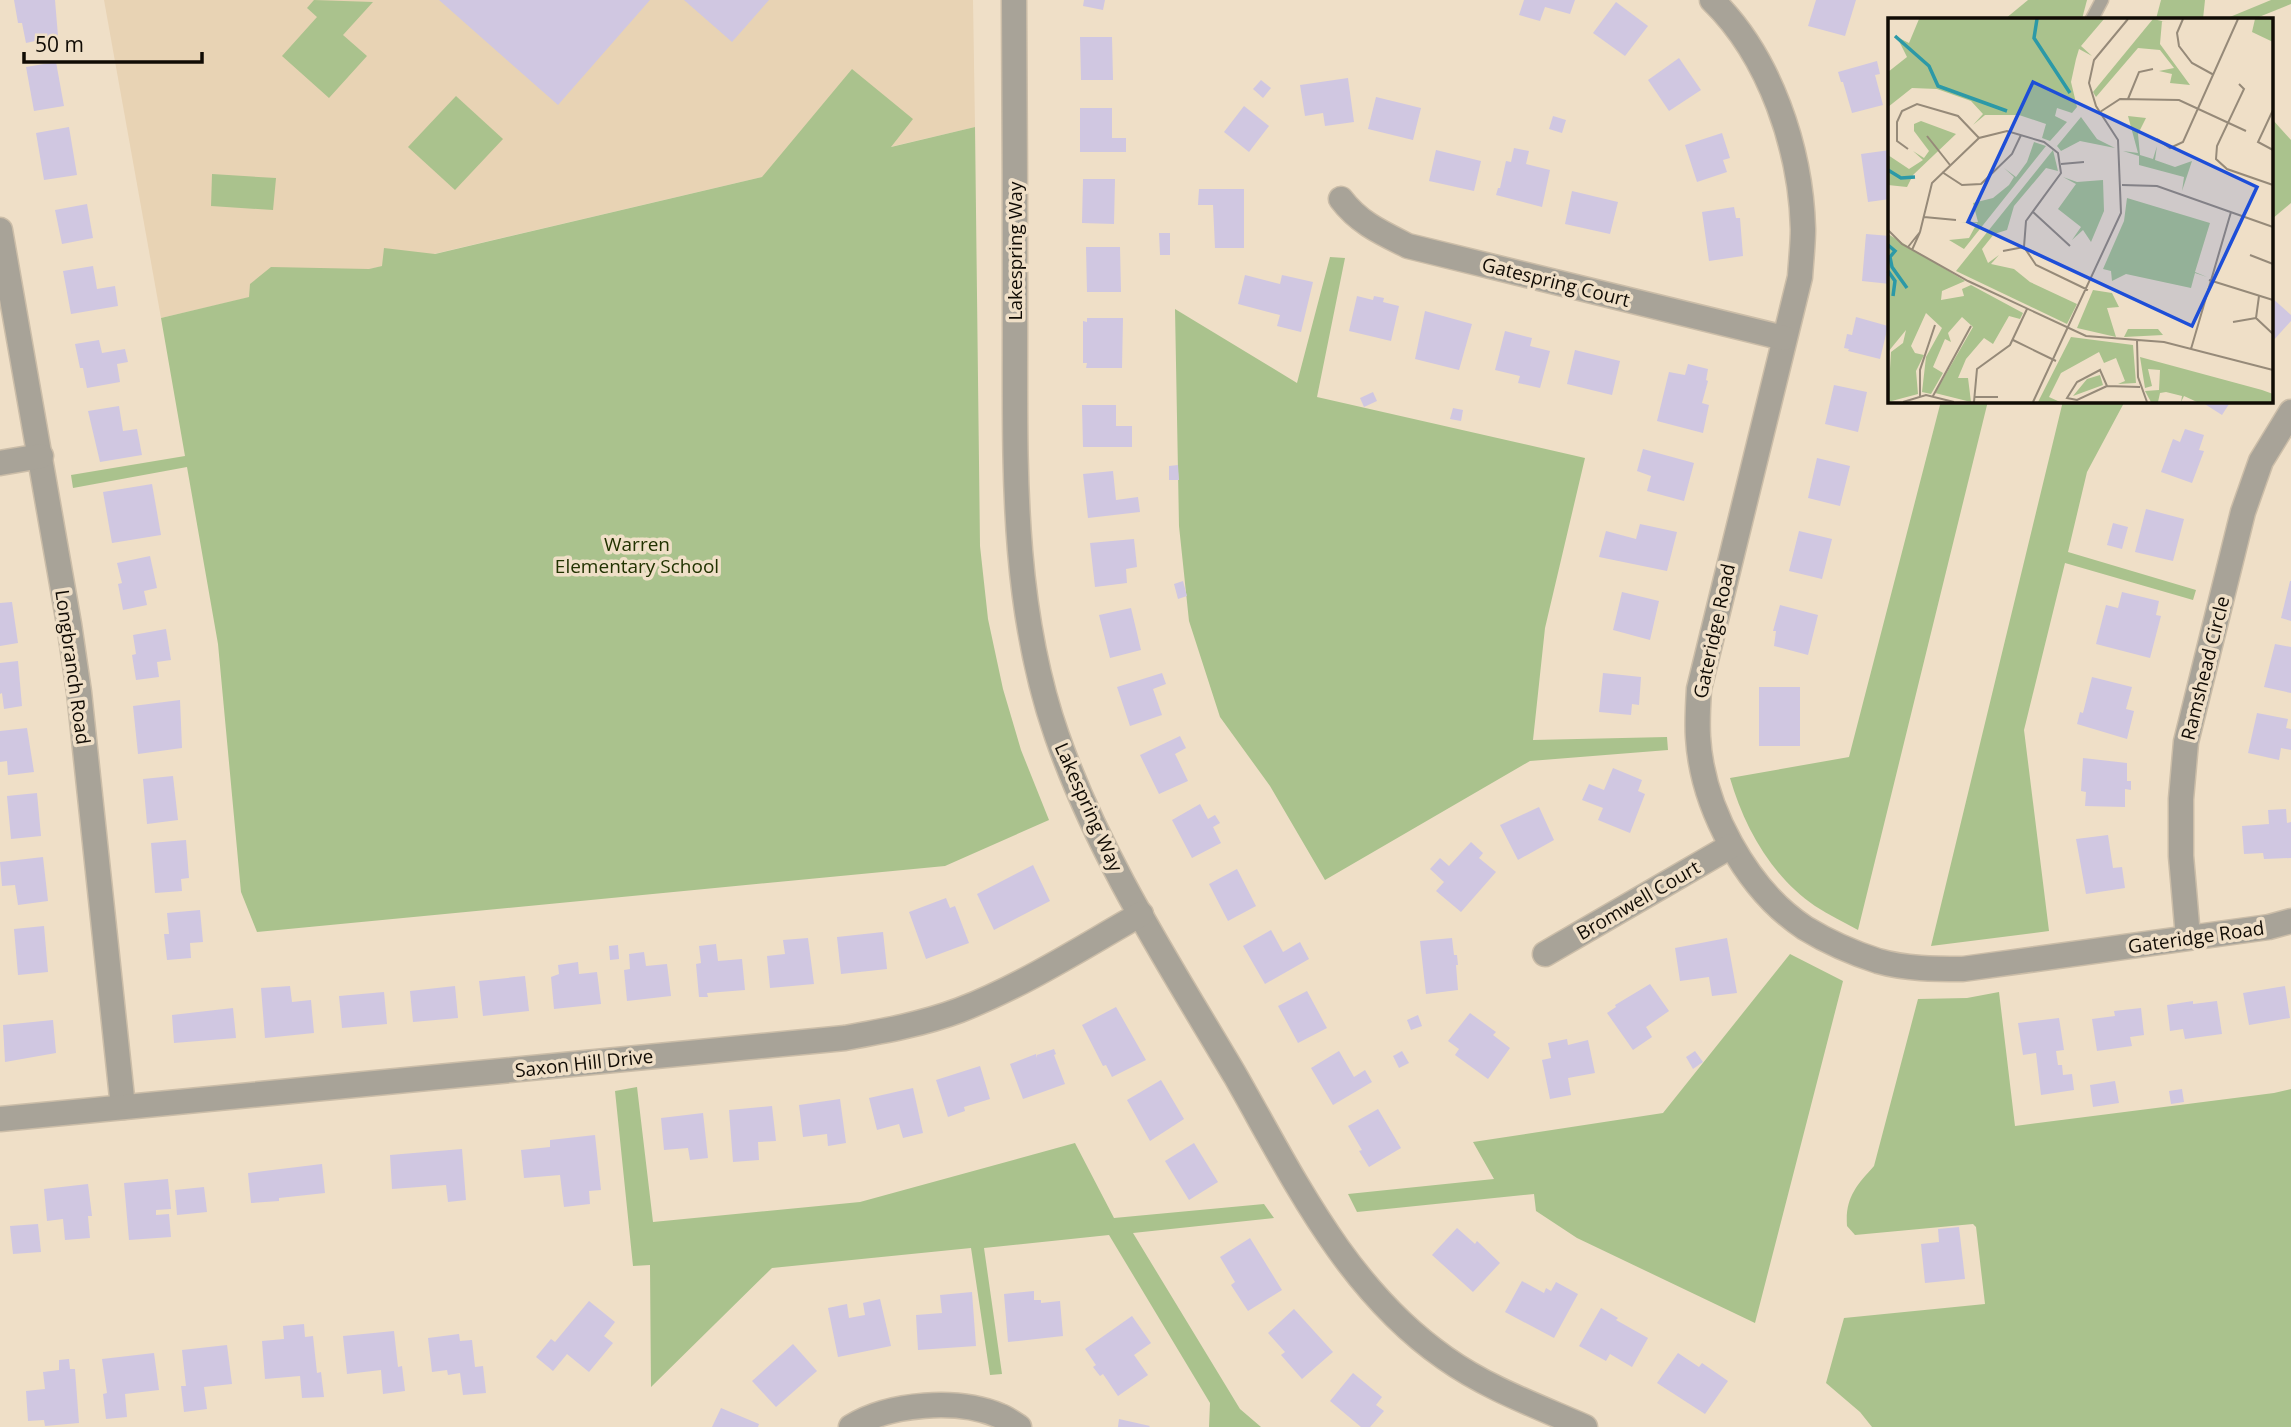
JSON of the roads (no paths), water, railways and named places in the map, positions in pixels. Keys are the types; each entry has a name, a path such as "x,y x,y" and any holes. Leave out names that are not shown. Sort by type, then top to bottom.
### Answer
{"street":[{"name":"Lakespring Way","path":"1014,0 1015,429 1018,540 1026,606 1039,676 1056,735 1082,801 1105,850 1141,914 1317,1217 1356,1275 1398,1321 1445,1358 1490,1385 1585,1427"},
{"name":"Gateridge Road","path":"1720,2 1758,60 1778,107 1792,146 1803,230 1800,276 1699,689 1698,738 1704,775 1716,815 1731,846 1774,901 1803,927 1837,946 1881,962 1922,969 1963,969 2270,927 2291,921"},
{"name":"Gatespring Court","path":"1341,199 1353,214 1373,229 1408,246 1784,338"},
{"name":"Longbranch Road","path":"0,230 41,456 79,692 122,1107"},
{"name":"Ramshead Circle","path":"2188,937 2181,856 2181,799 2186,742 2244,512 2261,461 2291,412"},
{"path":"0,463 41,456"},
{"name":"Bromwell Court","path":"1545,954 1731,846"},
{"name":"Saxon Hill Drive","path":"0,1119 845,1038 905,1027 957,1011 1014,987 1141,914"},
{"path":"851,1427 882,1413 932,1405 968,1407 1000,1416 1019,1427"}],"lane":[{"path":"2093,18 2102,0"}],"park label":[{"name":"Warren Elementary School","path":"637,555"}]}
